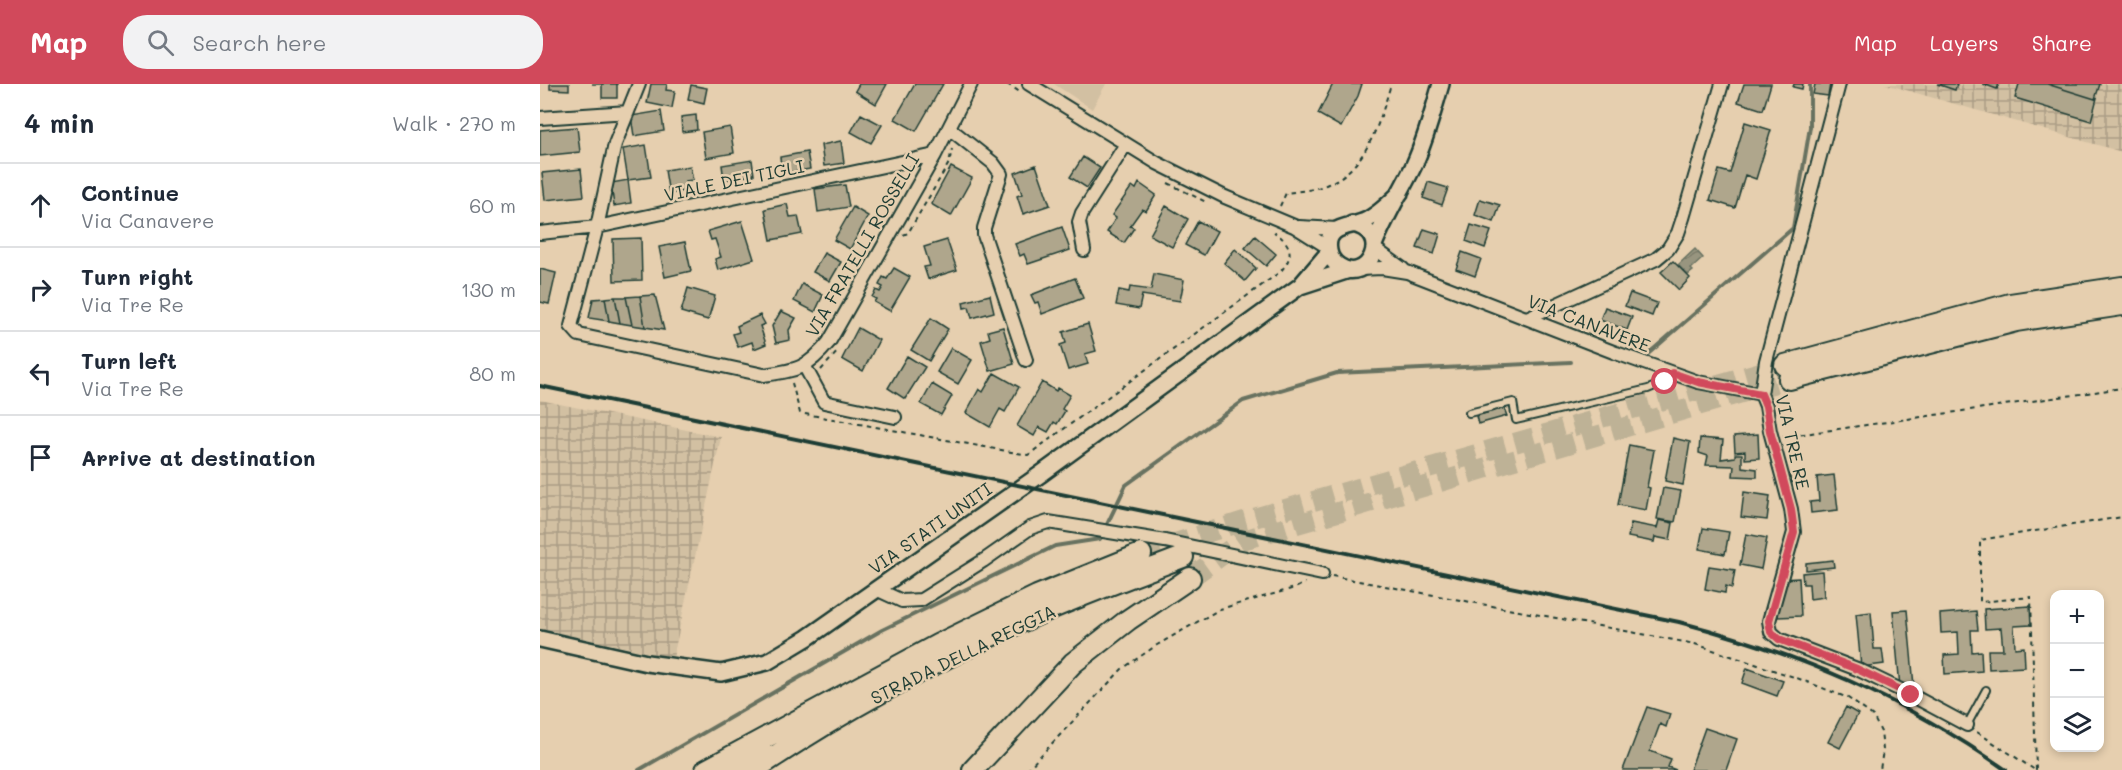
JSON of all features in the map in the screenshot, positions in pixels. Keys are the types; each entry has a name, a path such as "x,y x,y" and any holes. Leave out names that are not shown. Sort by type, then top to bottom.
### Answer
{"highway":[{"path":"2122,287 2010,304 1787,372 2016,321 2122,305"},
{"path":"706,770 850,690 937,645 1037,596 1141,554"},
{"name":"STRADA DELLA REGGIA","path":"754,770 806,735 926,669 1042,612 1183,557"},
{"path":"973,770 1073,663 1128,620 1190,578"},
{"path":"735,770 850,690"}],"street":[{"path":"597,227 615,144 639,84"},
{"name":"VIA FRATELLI ROSSELLI","path":"597,227 571,326 579,335 764,375 807,371 829,342 951,130 971,84"},
{"path":"1028,90 1187,179 1294,226 1329,250 1336,264 1354,269 1371,259 1382,224 1400,193 1422,146 1441,84"},
{"path":"1527,318 1635,271 1668,249 1678,233 1683,218 1722,84"},
{"name":"VIA TRE RE","path":"1839,84 1766,361 1761,394 1766,406 1791,509 1794,532 1769,621 1771,632 1779,639 1857,669 1967,725"},
{"path":"540,118 628,112"},
{"path":"951,130 993,164 1001,174 984,228 984,235 1026,360"},
{"path":"1084,250 1079,222 1082,213 1126,144"},
{"name":"VIALE DEI TIGLI","path":"540,232 597,227 935,155"},
{"path":"1294,226 1337,230 1365,222 1400,193"},
{"path":"1352,224 1369,233 1374,247"},
{"path":"1329,250 1330,239 1337,230"},
{"name":"VIA CANAVERE","path":"1374,247 1407,272"},
{"name":"VIA STATI UNITI","path":"540,639 647,663 721,673 766,662 807,638 1041,474 1300,286 1329,250"},
{"name":"VIA CANAVERE","path":"1354,269 1382,268 1407,272 1698,382 1761,394"},
{"name":"VIA STATI UNITI","path":"1300,286 1354,269"},
{"path":"807,371 824,402 895,417"},
{"path":"876,589 902,601 921,600 1030,528 1048,522 1113,532 1322,574"}],"lane":[{"path":"1469,413 1512,402 1516,420 1648,389 1665,382 1672,373"},
{"path":"1967,725 1986,690"}],"path":[{"path":"1007,84 1028,90"},
{"path":"1275,217 1286,193 1328,184 1345,175 1356,164 1373,138 1391,84"},
{"path":"901,236 909,234 949,163 952,154 951,130"},
{"path":"1164,181 1184,193 1218,207"},
{"path":"841,344 834,358 822,370 807,371 792,382 800,413 1028,455 1280,272 1287,265 1290,256 1289,246 1284,238 1272,230"},
{"path":"1772,438 2122,388"},
{"path":"2035,770 2031,597 1980,602 1980,540 2122,517"},
{"path":"1027,770 1122,669 1157,645 1220,609 1294,588 1322,574 1695,644 1797,678 1848,698 1873,716 1881,732 1883,750 1880,770"},
{"path":"1967,725 2035,770"}],"shaded area":[{"path":"1054,84 1106,84 1092,109"},
{"path":"1885,84 2122,84 2122,152"},
{"path":"540,400 721,437 673,658 540,629"}],"water":[{"path":"1695,249 1703,258 1688,275 1678,265"}],"building":[{"path":"550,84 569,84 569,90 550,89"},
{"path":"602,84 617,84 617,98 602,98"},
{"path":"651,84 667,84 666,90 675,91 672,108 647,103"},
{"path":"859,84 887,84 876,104 855,91"},
{"path":"915,84 943,84 916,131 895,119"},
{"path":"1333,84 1362,84 1341,127 1318,114"},
{"path":"1744,84 1771,84 1763,110 1738,102"},
{"path":"1794,84 1803,84 1802,89 1793,87"},
{"path":"1815,84 1830,84 1828,96 1813,94"},
{"path":"1937,84 1957,84 1955,90"},
{"path":"1983,84 1999,84 1997,89"},
{"path":"2019,84 2047,84 2097,98 2091,121 2015,98"},
{"path":"2047,84 2100,84 2095,99"},
{"path":"691,85 707,88 704,103 688,99"},
{"path":"661,111 664,131 634,136 631,116"},
{"path":"861,114 882,125 871,143 851,132"},
{"path":"696,115 697,130 682,132 681,117"},
{"path":"1745,122 1771,130 1756,179 1745,175 1735,208 1710,200 1719,170 1730,173"},
{"path":"577,127 580,152 540,156 540,130"},
{"path":"730,127 734,153 706,158 702,132"},
{"path":"841,141 844,163 824,166 821,145"},
{"path":"646,145 651,177 628,180 623,149"},
{"path":"807,152 810,169 782,174 780,157"},
{"path":"1083,157 1100,168 1087,188 1070,177"},
{"path":"752,160 754,175 724,180 722,165"},
{"path":"1036,165 1050,205 1023,214 1017,196 1022,194 1015,173"},
{"path":"690,166 693,180 686,181 688,190 669,194 665,170"},
{"path":"951,167 972,178 951,216 931,204"},
{"path":"581,169 584,196 545,200 542,173"},
{"path":"628,180 631,203 614,206 611,183"},
{"path":"1428,182 1448,188 1442,205 1423,198"},
{"path":"1139,183 1156,195 1146,211 1142,209 1130,226 1134,228 1124,243 1107,232 1116,218 1112,215 1132,186 1136,189"},
{"path":"845,185 849,207 818,212 815,189"},
{"path":"1480,199 1500,205 1494,222 1475,215"},
{"path":"787,204 790,217 798,216 802,234 771,240 765,209"},
{"path":"1166,206 1188,219 1172,247 1150,235"},
{"path":"853,207 868,216 850,249 834,240"},
{"path":"742,221 754,259 718,270 715,259 721,257 715,239 711,240 708,231"},
{"path":"1198,221 1217,231 1204,255 1185,245"},
{"path":"1471,225 1491,231 1485,248 1466,241"},
{"path":"1062,227 1070,250 1028,264 1024,254 1020,256 1015,244"},
{"path":"1424,229 1440,234 1434,254 1417,248"},
{"path":"1255,236 1276,254 1266,266 1245,248"},
{"path":"641,238 642,280 614,281 613,239"},
{"path":"947,240 957,270 928,279 924,267 930,266 924,247"},
{"path":"685,242 691,271 665,277 659,247"},
{"path":"1235,249 1256,268 1245,281 1224,263"},
{"path":"1462,252 1481,259 1475,276 1456,269"},
{"path":"824,253 841,262 830,281 813,272"},
{"path":"1673,261 1690,278 1679,290 1661,272"},
{"path":"894,268 910,277 890,311 874,302 876,299 872,297 876,290 880,292 883,287 879,285 883,277 887,279"},
{"path":"540,269 556,273 549,304 540,302"},
{"path":"1154,274 1184,280 1180,301 1142,295 1139,309 1116,305 1119,290 1129,292 1130,287 1151,290"},
{"path":"1075,278 1083,298 1042,314 1038,302 1035,303 1031,295"},
{"path":"802,284 823,295 815,312 794,301"},
{"path":"688,288 715,296 708,320 681,312"},
{"path":"1630,293 1657,303 1652,316 1625,306"},
{"path":"655,295 664,330 645,327 640,296"},
{"path":"990,295 994,312 972,318 969,307 964,308 963,302"},
{"path":"640,296 645,327 632,325 626,297"},
{"path":"615,297 620,323 609,321 605,298"},
{"path":"615,297 626,297 632,325 620,323"},
{"path":"605,298 609,321 589,318 593,299"},
{"path":"1605,307 1632,317 1627,330 1600,320"},
{"path":"781,311 796,318 789,330 790,340 776,343 772,326"},
{"path":"760,315 765,324 760,326 766,344 754,349 752,342 738,347 733,334 739,332 737,326"},
{"path":"931,318 948,329 929,361 911,350"},
{"path":"1088,324 1096,351 1085,354 1088,364 1068,370 1060,345 1066,343 1063,332"},
{"path":"1003,327 1014,364 990,371 981,341 990,338 988,331"},
{"path":"858,328 879,340 863,371 842,359"},
{"path":"951,348 972,360 958,384 937,372"},
{"path":"907,356 925,367 905,399 888,388"},
{"path":"994,373 1019,387 1005,412 1000,409 990,427 966,413 979,389 983,392"},
{"path":"1042,382 1056,391 1058,388 1070,395 1062,409 1065,411 1057,424 1054,422 1048,432 1039,427 1034,436 1017,426"},
{"path":"932,384 952,396 941,415 921,404"},
{"path":"1504,408 1507,416 1478,424 1476,416"},
{"path":"1758,434 1759,458 1745,459 1745,451 1735,452 1734,436"},
{"path":"1673,438 1690,442 1683,485 1665,481"},
{"path":"1700,438 1723,440 1721,459 1742,454 1742,467 1757,469 1757,477 1733,476 1734,466 1706,465 1708,456 1699,453"},
{"path":"1629,445 1654,450 1647,487 1650,488 1646,510 1618,505"},
{"path":"1834,475 1838,510 1811,513 1810,502 1819,501 1817,477"},
{"path":"1663,488 1681,491 1675,522 1657,519"},
{"path":"1744,492 1770,496 1767,520 1741,517"},
{"path":"1659,520 1673,523 1670,540 1655,537 1654,542 1628,537 1631,523 1657,528"},
{"path":"1703,528 1729,532 1725,554 1699,549"},
{"path":"1746,534 1767,538 1761,569 1740,565"},
{"path":"1833,560 1834,567 1806,570 1806,563"},
{"path":"1709,566 1735,570 1732,588 1726,586 1725,593 1705,589"},
{"path":"1822,571 1824,597 1810,599 1809,584 1803,584 1802,573"},
{"path":"1799,578 1801,616 1778,617 1777,595 1781,579"},
{"path":"2030,606 2031,625 2014,626 2015,648 2024,647 2025,667 1989,669 1988,650 2003,650 2001,628 1985,629 1984,609"},
{"path":"1907,610 1914,686 1900,687 1893,611"},
{"path":"1976,611 1978,630 1971,630 1972,652 1981,651 1982,671 1945,674 1944,655 1959,654 1958,632 1941,633 1940,614"},
{"path":"1871,612 1874,649 1882,649 1884,664 1861,667 1856,614"},
{"path":"1747,668 1783,681 1777,696 1742,683"},
{"path":"1647,707 1670,714 1666,727 1660,724 1650,751 1671,759 1668,767 1676,770 1623,770"},
{"path":"1846,707 1858,714 1840,748 1828,742"},
{"path":"1705,728 1737,739 1726,770 1690,770"}],"waterway":[{"path":"1648,354 1793,228 1810,127 1810,84"},
{"path":"639,770 882,630 1055,546 1100,539 1126,485 1243,401 1337,373 1571,362"}],"tunnel":[{"path":"1141,554 1244,521 1785,365"},
{"path":"1190,578 1243,540 1789,379"}],"railway":[{"path":"540,386 1679,622 1767,648 1850,681 1929,721 2006,770"}],"route":[{"path":"1665,382 1672,373 1698,382 1761,394 1766,406 1770,431 1791,509 1794,532 1782,568 1769,621 1771,632 1779,639 1857,669 1911,695"}]}
